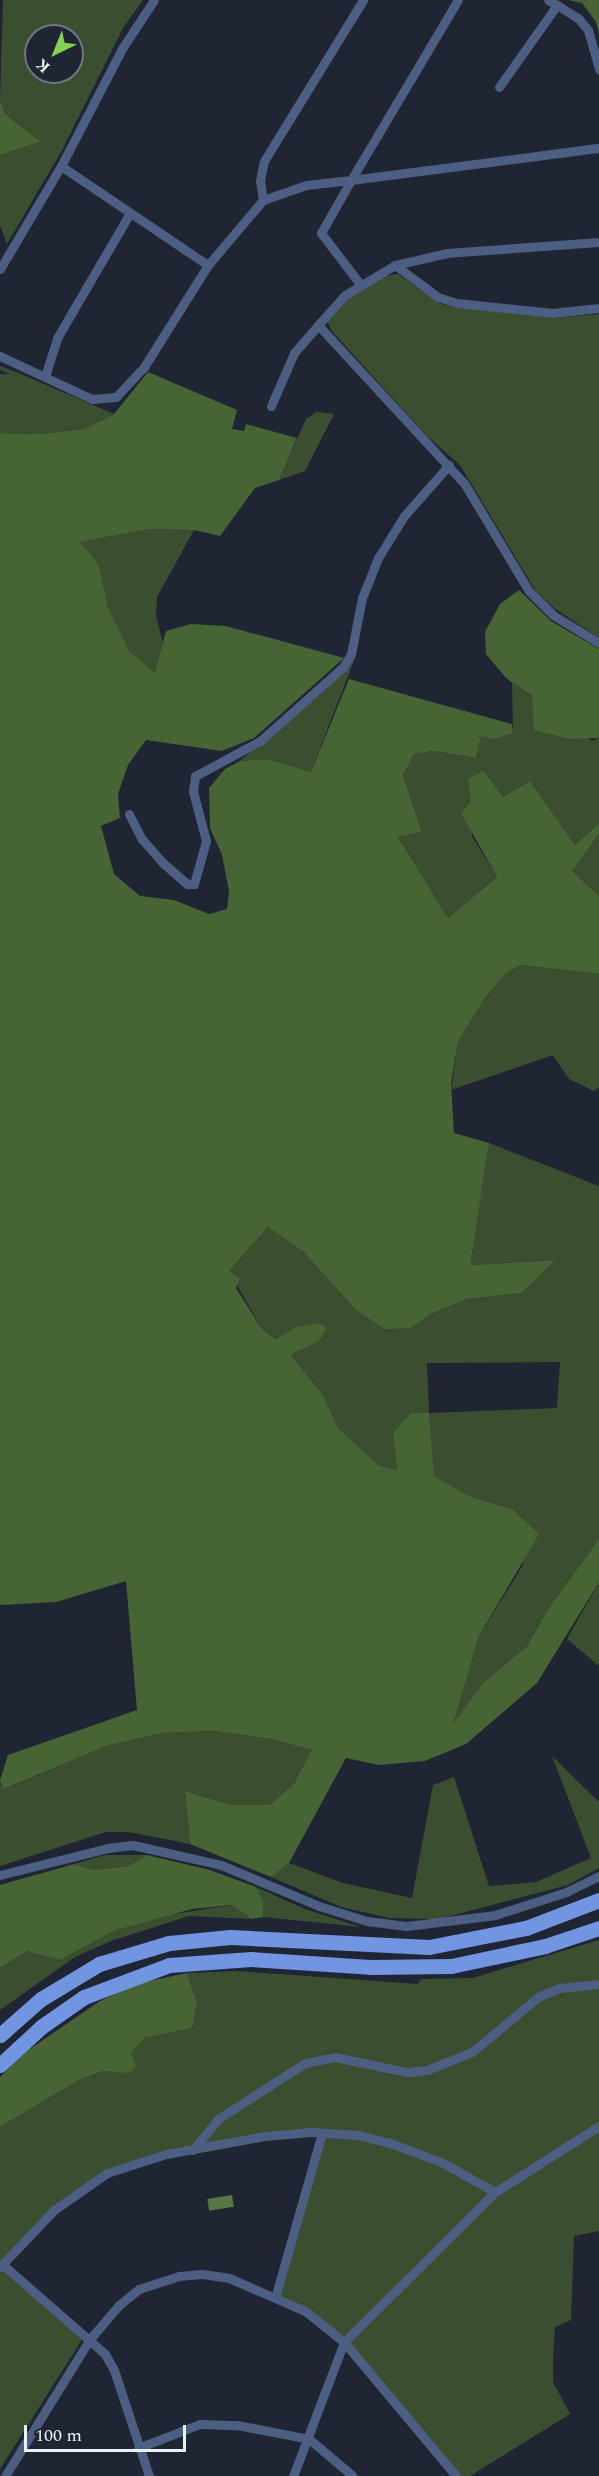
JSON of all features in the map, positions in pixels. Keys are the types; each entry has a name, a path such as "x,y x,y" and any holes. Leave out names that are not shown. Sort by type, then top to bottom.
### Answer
{"main road":[{"path":"0,2035 41,1999 99,1964 169,1943 230,1937 429,1947 510,1932 599,1900"},
{"path":"0,2065 41,2027 84,1997 169,1965 251,1959 381,1968 452,1965 546,1946 599,1928"}],"street":[{"path":"0,269 61,166 123,47 154,0"},
{"path":"263,200 260,181 264,160 363,0"},
{"path":"360,284 321,233 458,0"},
{"path":"499,87 553,2 578,18 588,30 599,69"},
{"path":"0,356 92,399 116,397 144,366 208,265 263,200 306,185 599,148"},
{"path":"61,166 208,265"},
{"path":"45,376 57,338 130,213"},
{"path":"271,406 294,353 338,302 360,284 395,265 447,253 599,242"},
{"path":"395,265 438,297 458,303 567,314 599,308"},
{"path":"318,325 449,465 473,496 529,591 554,615 599,643"},
{"path":"129,814 142,839 163,863 183,881 194,884 206,841 193,791 195,776 260,741 343,667 351,654 362,598 378,558 404,516 449,465"},
{"path":"0,1875 108,1848 133,1845 221,1865 319,1906 367,1921 407,1926 495,1915 566,1892 599,1876"},
{"path":"193,2150 218,2119 305,2063 335,2057 396,2070 427,2070 471,2052 538,1997 559,1988 599,1984"},
{"path":"293,2476 344,2342 495,2192 599,2126"},
{"path":"275,2298 322,2133"},
{"path":"149,2476 114,2370 90,2339 1,2266 54,2210 89,2182 137,2161 265,2136 322,2133 387,2142 441,2162 495,2192"},
{"path":"5,2476 90,2339 118,2305 139,2289 179,2276 229,2278 305,2311 344,2342 456,2476"},
{"path":"138,2448 181,2430 218,2423 309,2439 353,2476"}],"shaded area":[{"path":"3,0 143,0 123,28 61,152 7,244 0,225 0,155 41,142 5,114 0,99"},
{"path":"568,0 599,0 599,34 596,22 582,3"},
{"path":"0,99 5,114 41,142 0,155"},
{"path":"398,274 441,304 452,307 553,318 599,314 599,638 554,608 535,590 460,465 426,435 331,330 327,320 352,296 384,276"},
{"path":"0,366 114,414 84,429 40,434 0,433 0,374 10,374 0,370"},
{"path":"148,372 237,410 232,429 244,431 246,424 297,438 279,480 255,488 220,536 194,530 148,529 80,542 99,565 108,607 130,652 155,673 166,631 191,624 226,626 344,658 254,738 222,751 146,740 128,765 118,794 120,818 101,826 114,874 140,896 174,900 209,914 227,909 229,891 222,855 210,828 209,788 225,769 240,761 268,759 311,772 349,679 512,724 513,733 494,739 481,736 476,758 433,751 414,754 403,775 422,832 398,837 448,918 497,877 461,813 471,802 468,779 484,771 503,797 530,781 575,845 599,823 599,834 572,871 599,896 599,974 521,965 507,972 484,999 458,1042 451,1083 454,1133 489,1143 470,1265 555,1260 522,1293 468,1299 430,1314 411,1328 385,1329 356,1310 304,1252 268,1227 229,1271 240,1279 236,1288 262,1329 276,1339 296,1327 319,1323 327,1328 319,1341 291,1355 323,1395 338,1428 380,1466 397,1470 393,1433 411,1413 429,1413 434,1476 469,1496 512,1509 539,1534 479,1636 453,1724 483,1683 527,1646 550,1606 599,1539 599,1582 537,1683 466,1744 425,1761 379,1765 346,1758 289,1863 271,1877 190,1844 185,1791 231,1805 270,1805 295,1782 312,1750 271,1739 215,1731 161,1733 109,1745 4,1789 0,1780 8,1755 137,1710 126,1581 56,1602 0,1605 0,433 40,434 84,429 114,414"},
{"path":"316,412 334,414 305,471 279,480 306,419"},
{"path":"148,529 194,530 157,597 156,616 163,643 155,674 130,652 108,607 99,565 79,542"},
{"path":"519,590 551,621 599,649 599,738 571,739 534,730 532,696 506,678 486,654 485,632 500,604"},
{"path":"355,658 311,772 268,759 240,761 337,679"},
{"path":"512,682 592,741 599,738 599,823 575,845 530,781 503,797 484,771 471,802 472,836 497,877 448,918 398,837 422,832 403,775 413,754 433,751 476,758 481,736 513,733"},
{"path":"599,834 599,896 572,871"},
{"path":"521,965 599,974 599,1087 594,1091 569,1079 553,1055 451,1090 458,1042 484,999 507,972"},
{"path":"489,1143 599,1186 599,1539 550,1606 527,1646 483,1683 452,1726 479,1636 523,1565 512,1509 469,1496 433,1476 429,1413 393,1433 397,1470 380,1466 338,1428 323,1395 291,1355 319,1341 296,1327 277,1339 262,1329 229,1271 268,1227 304,1252 330,1278 411,1328 430,1314 468,1299 522,1293 554,1260 469,1265","holes":["560,1362 557,1408 429,1413 427,1363"]},
{"path":"599,1582 599,1666 567,1639"},
{"path":"215,1731 271,1739 313,1750 295,1782 270,1805 231,1805 185,1791 190,1844 129,1832 106,1832 0,1866 0,1780 5,1789 109,1745 160,1733"},
{"path":"552,1756 599,1802 599,1868 568,1885 439,1919 390,1918 341,1907 271,1877 289,1863 343,1883 412,1898 433,1785 454,1777 489,1886 536,1882 591,1858"},
{"path":"105,1855 147,1855 128,1866 94,1870 74,1864"},
{"path":"147,1855 210,1870 256,1887 264,1903 263,1917 252,1919 231,1905 192,1909 116,1930 60,1960 27,1951 0,1968 0,1885 74,1864 94,1870 128,1866"},
{"path":"256,1887 305,1909 361,1927 263,1917 264,1903"},
{"path":"231,1905 252,1919 189,1916 111,1941 75,1957 0,2010 0,1968 27,1951 60,1960 116,1930 155,1917"},
{"path":"599,1940 599,2231 574,2236 571,2320 555,2327 553,2358 553,2382 570,2414 470,2476 456,2476 323,2323 275,2298 321,2133 193,2150 89,2182 3,2264 85,2335 0,2469 0,2127 79,2080 103,2071 131,2072 131,2054 144,2038 192,2028 196,2000 187,1973 237,1971 418,1984 421,1979 472,1978"},
{"path":"187,1973 197,2003 192,2028 144,2038 131,2054 136,2065 131,2073 103,2071 79,2080 0,2127 0,2077 27,2051 100,2001 140,1983"},
{"path":"232,2195 234,2207 209,2211 207,2199"}]}
